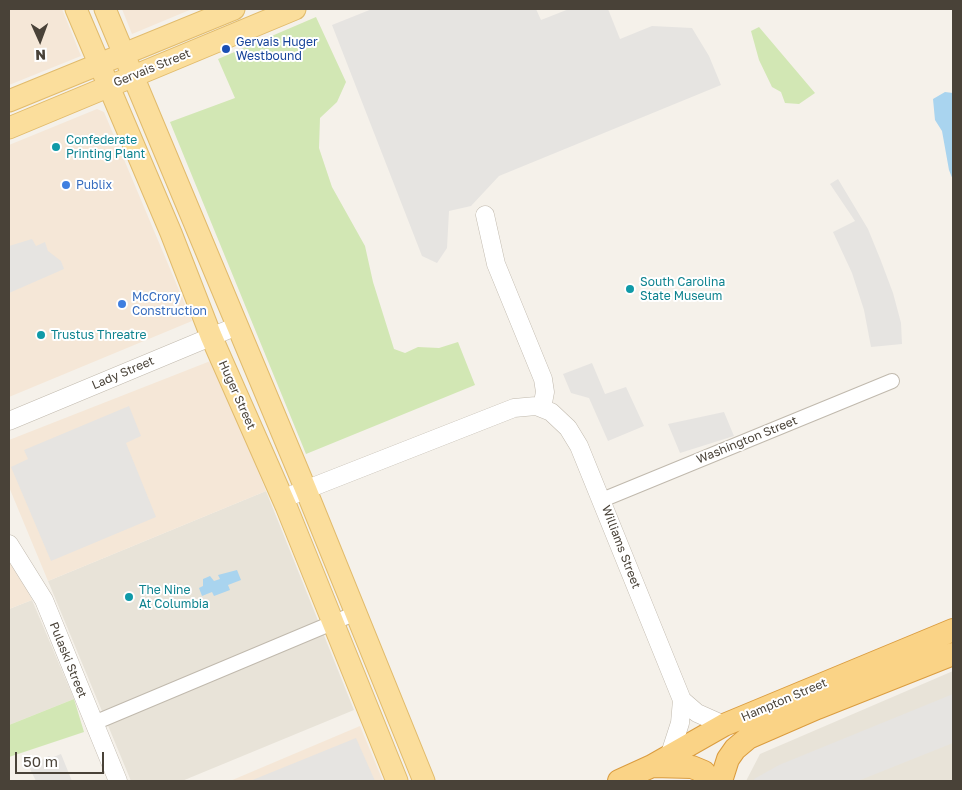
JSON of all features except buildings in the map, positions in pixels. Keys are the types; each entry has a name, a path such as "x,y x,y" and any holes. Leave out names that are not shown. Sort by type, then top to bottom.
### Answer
{"highway":[{"name":"Hampton Street","path":"620,781 661,762 724,725 953,630"},
{"name":"Hampton Street","path":"721,781 728,759 748,738 817,708 953,654"},
{"path":"661,762 702,770 711,781"}],"main road":[{"name":"Huger Street","path":"76,9 98,66 171,234 211,336 282,499 397,781"},
{"path":"105,9 306,490 424,781"},
{"name":"Gervais Street","path":"9,101 234,9"},
{"name":"Gervais Street","path":"9,128 295,9"}],"street":[{"path":"282,499 514,408 526,406 542,408 545,392 543,378 496,264 485,215"},
{"name":"Lady Street","path":"9,421 237,326"},
{"name":"Washington Street","path":"602,500 892,381"},
{"name":"Williams Street","path":"542,408 557,416 571,433 602,500 682,700 680,723 661,762"},
{"name":"Pulaski Street","path":"9,544 44,600 118,781"},
{"path":"94,722 356,613"},
{"path":"682,700 697,713 724,725"}],"shaded area":[{"path":"9,9 62,9 81,56 9,85"},
{"path":"122,9 192,9 132,34"},
{"path":"372,9 536,9 541,20 569,9 608,9 620,39 652,26 692,28 709,56 721,85 499,176 471,206 449,211 447,248 437,263 422,256 332,25"},
{"path":"97,109 104,112 192,321 9,397 9,145"},
{"path":"838,179 868,229 881,261 893,293 901,323 902,344 871,347 864,310 852,273 833,232 855,221 830,184"},
{"path":"32,239 36,246 45,242 48,251 61,261 64,269 9,293 9,246"},
{"path":"213,360 266,491 48,581 9,487 9,440"},
{"path":"592,363 605,394 626,387 644,426 608,441 589,398 571,393 563,374"},
{"path":"129,406 141,436 126,443 156,517 51,561 11,467 28,459 24,450"},
{"path":"724,412 734,436 680,453 668,424"},
{"name":"The Nine At Columbia","path":"266,491 354,710 182,781 131,781 48,581"},
{"path":"9,553 32,600 9,609"},
{"path":"32,600 74,699 9,725 9,609"},
{"path":"953,671 953,781 746,781 760,754"},
{"path":"953,694 953,743 858,781 755,781 754,779 779,765"},
{"path":"360,726 383,781 230,781"},
{"path":"356,738 375,781 250,781"},
{"path":"61,754 72,781 36,781 29,767 49,756 51,758"}],"green space":[{"path":"316,17 346,82 337,102 320,118 319,148 332,187 365,246 373,282 394,349 405,353 418,347 439,348 458,342 475,385 306,454 170,122 235,98 218,59"},
{"path":"759,27 815,93 799,104 785,103 781,92 772,87 759,60 751,31"},
{"path":"74,699 84,732 9,757 9,725"}],"water":[{"path":"945,92 953,93 953,180 949,170 942,131 935,120 933,99"},
{"path":"237,570 241,580 228,585 230,590 214,596 212,592 202,596 199,588 203,586 203,579 210,576 214,581 220,579 218,575"}],"place":[{"name":"Gervais Huger Westbound","path":"226,49"},
{"name":"Confederate Printing Plant","path":"56,147"},
{"name":"Publix","path":"66,185"},
{"name":"South Carolina State Museum","path":"630,289"},
{"name":"McCrory Construction","path":"122,304"},
{"name":"Trustus Threatre","path":"41,335"},
{"name":"The Nine At Columbia","path":"129,597"}]}
